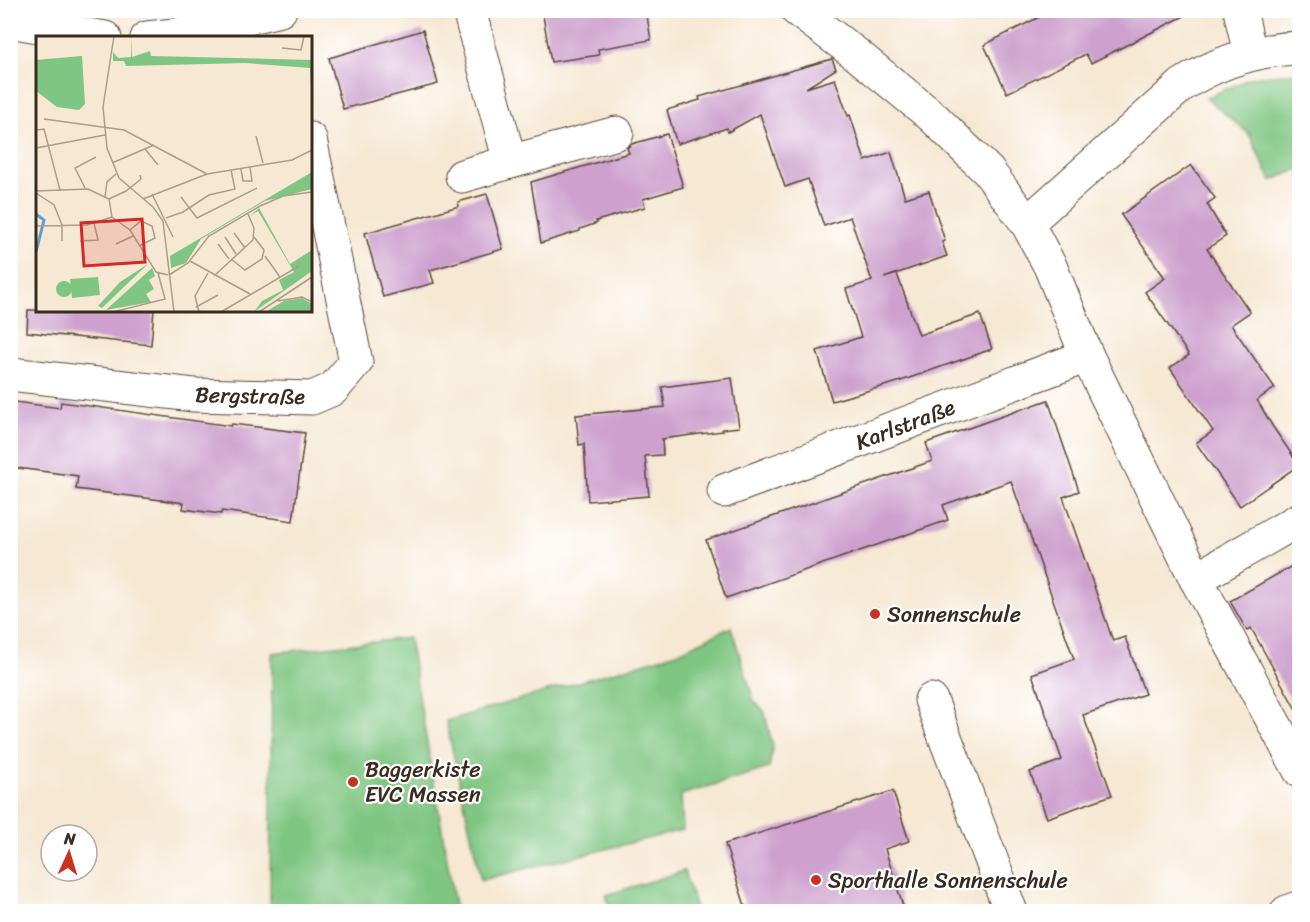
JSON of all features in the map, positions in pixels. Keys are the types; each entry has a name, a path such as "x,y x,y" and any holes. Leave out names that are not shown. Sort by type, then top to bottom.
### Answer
{"street":[{"path":"166,36 282,10 289,36"},
{"path":"469,10 510,162"},
{"path":"797,10 856,54 933,117 988,171 1028,223 1050,266 1087,356 1197,579 1299,771"},
{"path":"1240,10 1250,54"},
{"path":"10,21 94,36"},
{"path":"1028,223 1182,85 1206,69 1250,54 1299,48"},
{"path":"462,176 617,133"},
{"name":"Bergstraße","path":"10,374 45,376 194,395 312,398 333,389 356,362 312,149"},
{"name":"Karlstraße","path":"724,491 1087,356"},
{"path":"1197,579 1299,519"},
{"path":"931,700 1011,912"},
{"path":"1287,912 1299,907"}],"green space":[{"path":"1299,72 1299,169 1271,181 1249,134 1206,98 1253,77"},
{"path":"731,627 754,701 764,711 773,747 769,768 681,795 683,830 481,880 446,721 677,653"},
{"name":"Baggerkiste EVC Massen","path":"409,638 456,911 270,911 272,653"},
{"path":"684,871 697,911 611,911 606,895"}],"building":[{"path":"542,10 646,10 651,40 598,49 599,55 551,62"},
{"path":"1053,10 1196,10 1091,63 1086,54 1007,93 984,45"},
{"path":"423,30 438,84 343,109 329,58"},
{"path":"832,59 836,69 806,88 835,79 865,161 891,152 905,198 929,191 945,241 942,242 947,256 884,278 897,274 919,335 980,314 992,349 898,382 832,401 817,351 861,337 846,289 872,281 850,217 824,226 808,179 785,187 760,114 728,132 727,128 677,144 667,110 700,100 699,97"},
{"path":"667,134 683,187 643,199 645,207 596,221 597,223 580,229 580,231 541,243 531,182 629,153 627,148 632,144"},
{"path":"1191,165 1215,198 1207,204 1226,236 1207,249 1250,312 1231,325 1275,388 1257,400 1299,465 1240,506 1196,443 1213,431 1170,368 1189,355 1145,292 1165,278 1121,215"},
{"path":"487,194 503,249 430,270 434,283 383,297 365,233 459,206 458,202"},
{"path":"28,310 36,310 36,312 154,312 151,345 27,332"},
{"path":"732,378 739,427 662,439 663,455 645,456 649,496 588,501 584,444 579,445 576,415 665,407 662,387"},
{"path":"1048,400 1079,491 1063,497 1113,641 1125,637 1145,694 1083,715 1112,795 1047,818 1030,772 1062,760 1032,674 1074,659 1011,481 943,505 948,520 726,598 706,540 932,461 926,443"},
{"path":"15,402 60,408 61,402 231,426 232,424 305,433 293,521 222,511 221,514 183,509 184,503 76,489 78,476 10,467 10,434"},
{"path":"1299,562 1299,715 1251,628 1247,631 1230,601"},
{"name":"Sporthalle Sonnenschule","path":"893,791 909,841 885,849 905,912 747,912 725,844"}],"place":[{"name":"Sonnenschule","path":"875,614"},
{"name":"Baggerkiste EVC Massen","path":"353,782"},
{"name":"Sporthalle Sonnenschule","path":"816,880"}]}
